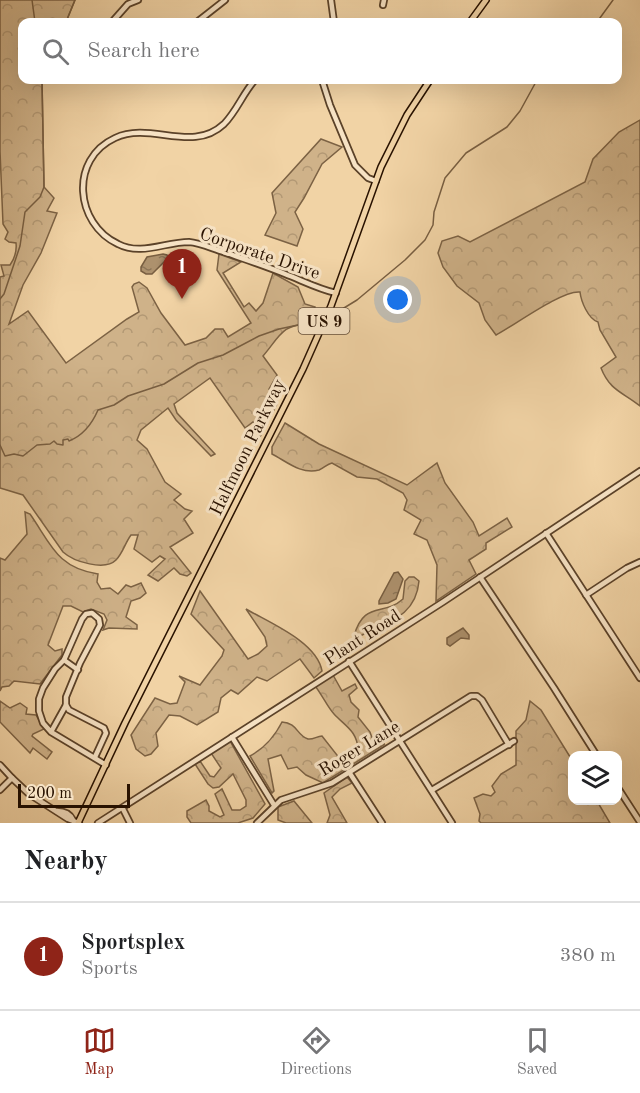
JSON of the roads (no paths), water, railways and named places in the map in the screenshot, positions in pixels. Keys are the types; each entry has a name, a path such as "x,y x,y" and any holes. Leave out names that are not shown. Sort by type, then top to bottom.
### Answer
{"main road":[{"path":"473,18 486,0"},
{"name":"Halfmoon Parkway","path":"77,822 303,369 336,293 376,181 407,115 427,84"}],"street":[{"path":"115,18 126,2 138,0"},
{"path":"202,18 225,0"},
{"path":"331,0 333,18"},
{"name":"Corporate Drive","path":"252,84 225,123 206,135 189,138 144,132 129,133 113,138 100,148 83,178 86,210 106,237 119,245 133,249 191,242 336,293"},
{"path":"323,84 355,165 368,178 376,181"},
{"name":"Plant Road","path":"98,823 123,809 640,471"},
{"path":"546,534 639,675"},
{"path":"586,595 640,562"},
{"path":"480,577 555,688 594,751"},
{"path":"51,732 66,705 66,697 100,623 97,616 89,613 82,619 64,660 48,679 39,699 40,717 51,732 106,765"},
{"path":"64,660 78,670"},
{"path":"349,661 452,823"},
{"name":"Roger Lane","path":"257,823 274,805 287,797 326,786 471,696 477,696 512,743 432,790"},
{"path":"66,705 69,710 104,728 106,733 95,757"},
{"path":"232,737 274,805"},
{"path":"0,765 29,794 68,819 77,822"},
{"path":"350,772 382,823"},
{"path":"0,790 12,778"},
{"path":"622,794 640,822"},
{"path":"123,809 130,823"}],"water":[{"path":"163,254 168,258 152,274 141,271 147,257"},
{"path":"398,572 403,579 396,599 379,604 394,573"},
{"path":"463,628 469,635 469,639 461,638 450,646 447,644 447,638"}],"waterway":[{"path":"32,0 34,18"},
{"path":"68,18 75,0"},
{"path":"600,18 613,0"},
{"path":"0,299 4,294 20,246 25,212 40,197 44,187 42,84"},
{"path":"339,311 357,300 425,240 433,225 434,212 445,178 466,153 507,127 520,111 535,84"},
{"path":"0,445 5,456 14,454 23,456 37,445 50,444 54,441 63,445 63,440 68,439 69,441 83,432 98,410 114,405 128,396 164,384 198,363 223,355 259,336 317,321"}],"place":[{"name":"Sportsplex","path":"182,299"}]}
